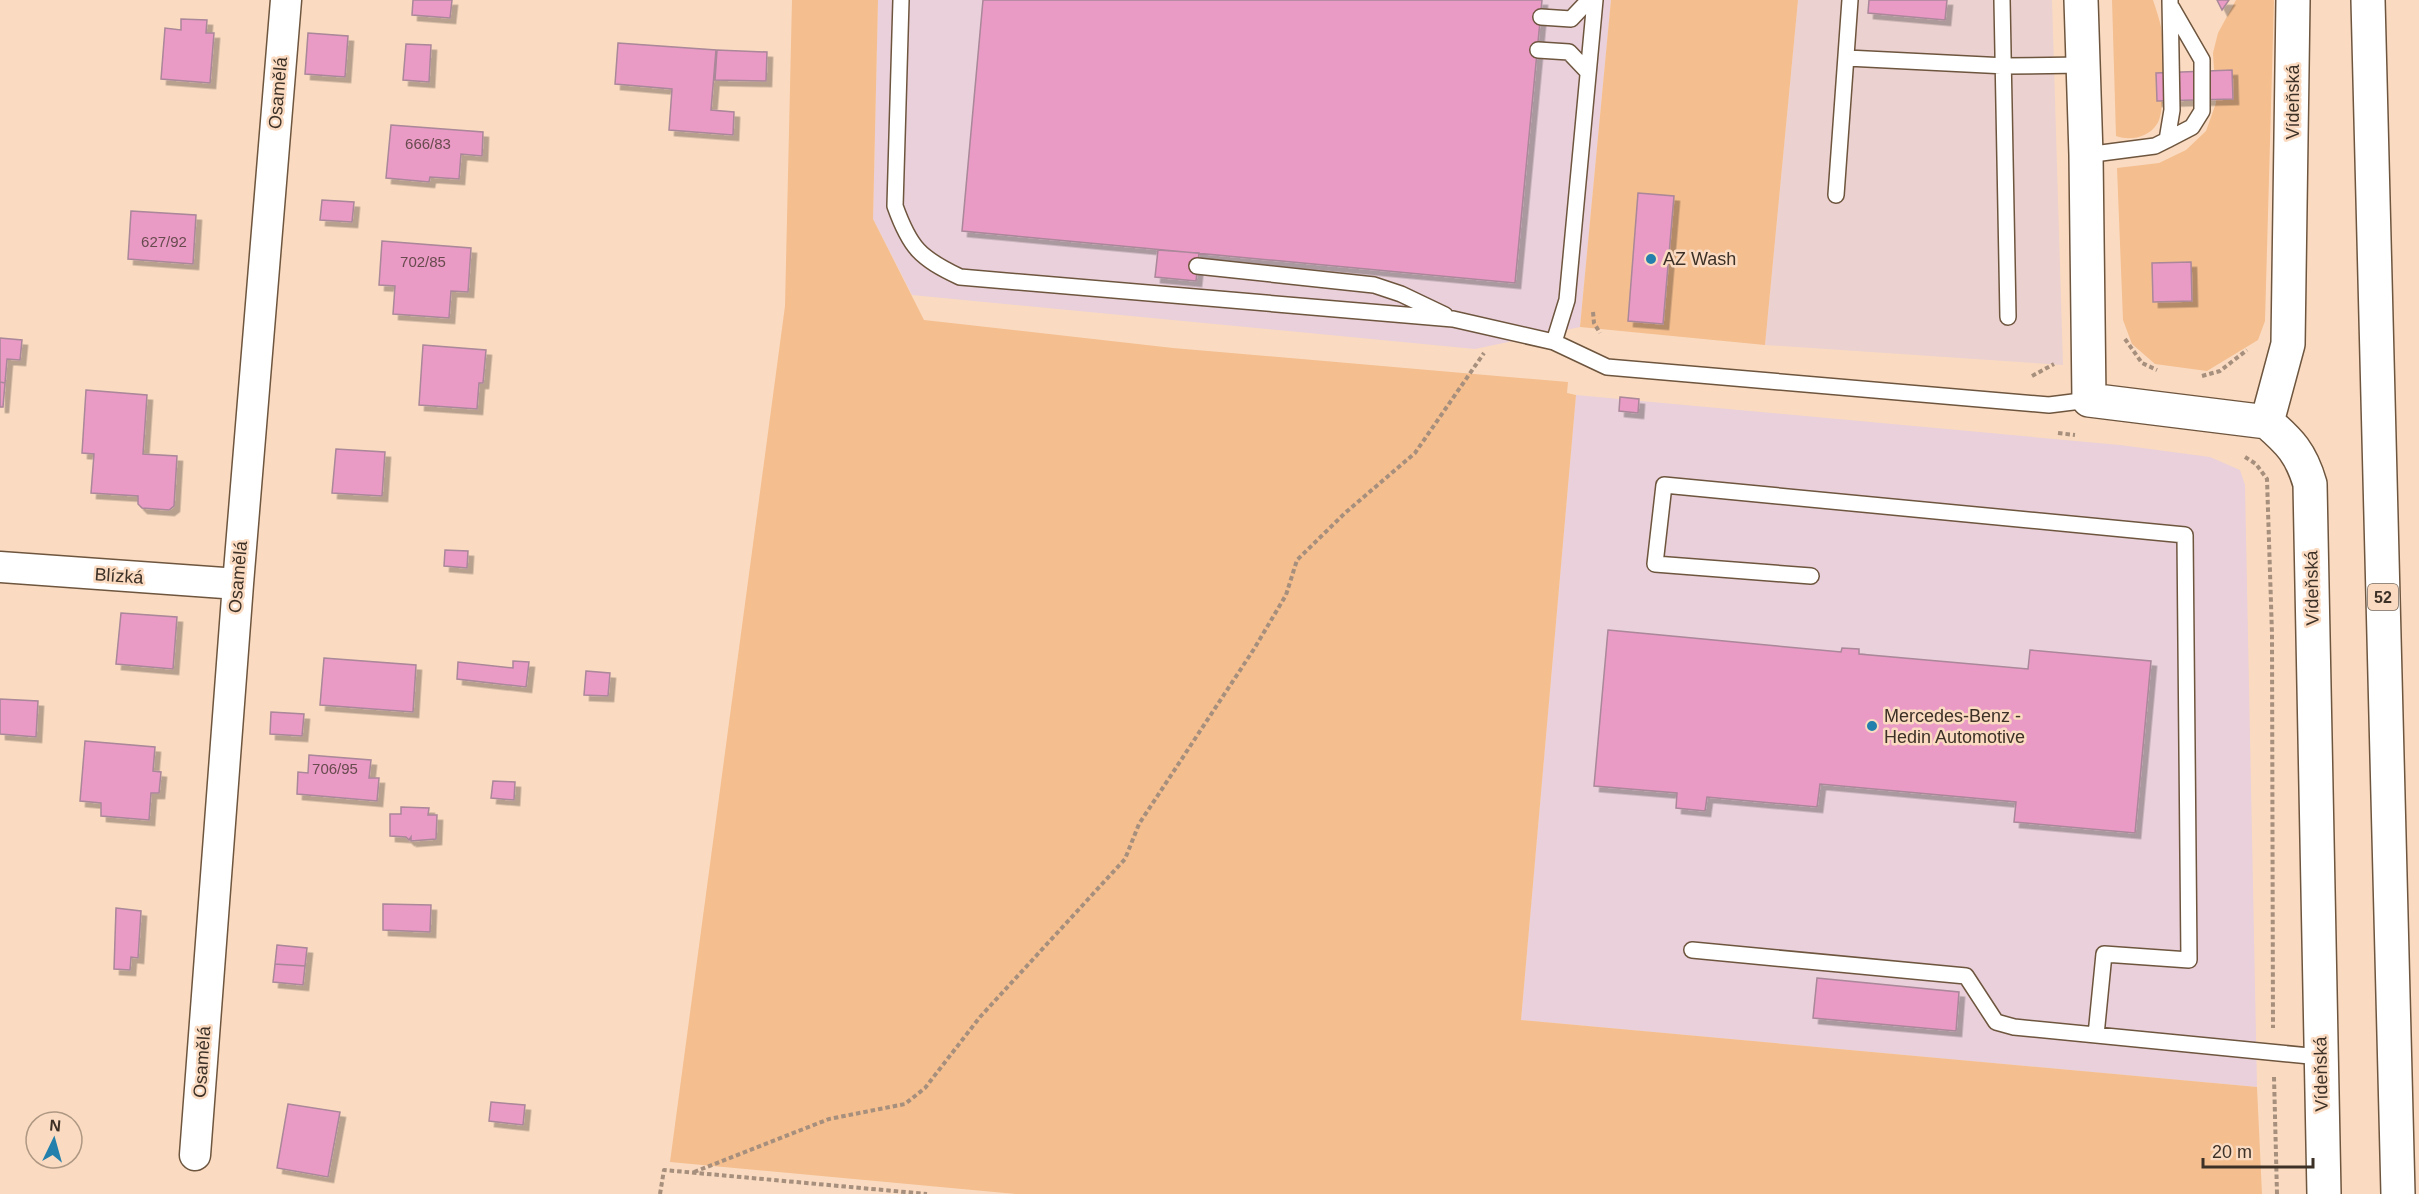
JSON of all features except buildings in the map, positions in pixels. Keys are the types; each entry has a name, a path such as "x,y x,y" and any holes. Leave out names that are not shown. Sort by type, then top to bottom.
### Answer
{"main road":[{"path":"2081,0 2086,155 2089,400 2267,422"},
{"name":"Vídeňská","path":"2294,0 2288,344 2276,398 2267,422 2293,444 2305,465 2310,484 2324,1194"},
{"name":"52","path":"2368,0 2398,1194"}],"street":[{"name":"Osamělá","path":"195,1155 237,584 286,0"},
{"name":"Blízká","path":"0,567 237,584"}],"lane":[{"path":"901,0 895,206 906,236 929,262 960,277 1454,319 1554,342 1608,367 2049,405 2089,400"},
{"path":"1541,17 1571,19 1589,0"},
{"path":"1554,342 1567,300 1595,0"},
{"path":"1836,195 1850,0"},
{"path":"2002,0 2006,66 2008,317"},
{"path":"2168,140 2172,110 2170,3"},
{"path":"2086,155 2155,146 2192,127 2202,111 2202,60 2170,3"},
{"path":"1538,50 1569,52 1588,72"},
{"path":"1847,58 2006,66 2083,65"},
{"path":"1197,266 1374,285 1401,294 1454,319"},
{"path":"1811,576 1655,564 1664,485 2185,535 2189,960 2104,954 2096,1035"},
{"path":"1692,950 1966,976 1995,1022 2014,1027 2320,1057"}],"path":[{"path":"1569,282 1593,284 1594,323 1603,336"},
{"path":"694,1172 829,1119 905,1104 925,1088 980,1017 1125,859 1139,824 1254,649 1286,595 1297,560 1345,513 1415,453 1474,370 1498,329"},
{"path":"2122,334 2142,363 2165,373"},
{"path":"2082,435 2048,432 2053,366 2061,346 2127,344"},
{"path":"2198,378 2220,371 2247,350"},
{"path":"2024,379 2053,366"},
{"path":"2241,454 2256,464 2267,478 2272,634 2277,1194"},
{"path":"660,1194 664,1170 927,1194"}],"shaded area":[{"path":"792,0 878,0 873,219 924,320 1173,348 1568,382 1567,393 1576,395 1521,1020 2257,1087 2262,1194 1016,1194 670,1162 785,306"},
{"path":"878,0 1611,0 1580,327 1475,349 912,295 873,219"},
{"path":"1611,0 1798,0 1765,345 1580,327"},
{"path":"1798,0 2052,0 2063,365 1765,345"},
{"path":"2112,0 2153,0 2161,27 2164,77 2160,117 2153,129 2133,138 2116,136"},
{"path":"2236,0 2274,0 2265,321 2258,340 2207,371 2155,364 2132,344 2123,320 2117,168 2159,163 2186,150 2206,131 2216,103 2213,53 2218,33"},
{"path":"1576,395 2120,445 2210,457 2240,470 2245,485 2257,1087 1521,1020"}],"place":[{"name":"AZ Wash","path":"1651,259"},
{"name":"Mercedes-Benz - Hedin Automotive","path":"1872,726"}]}
